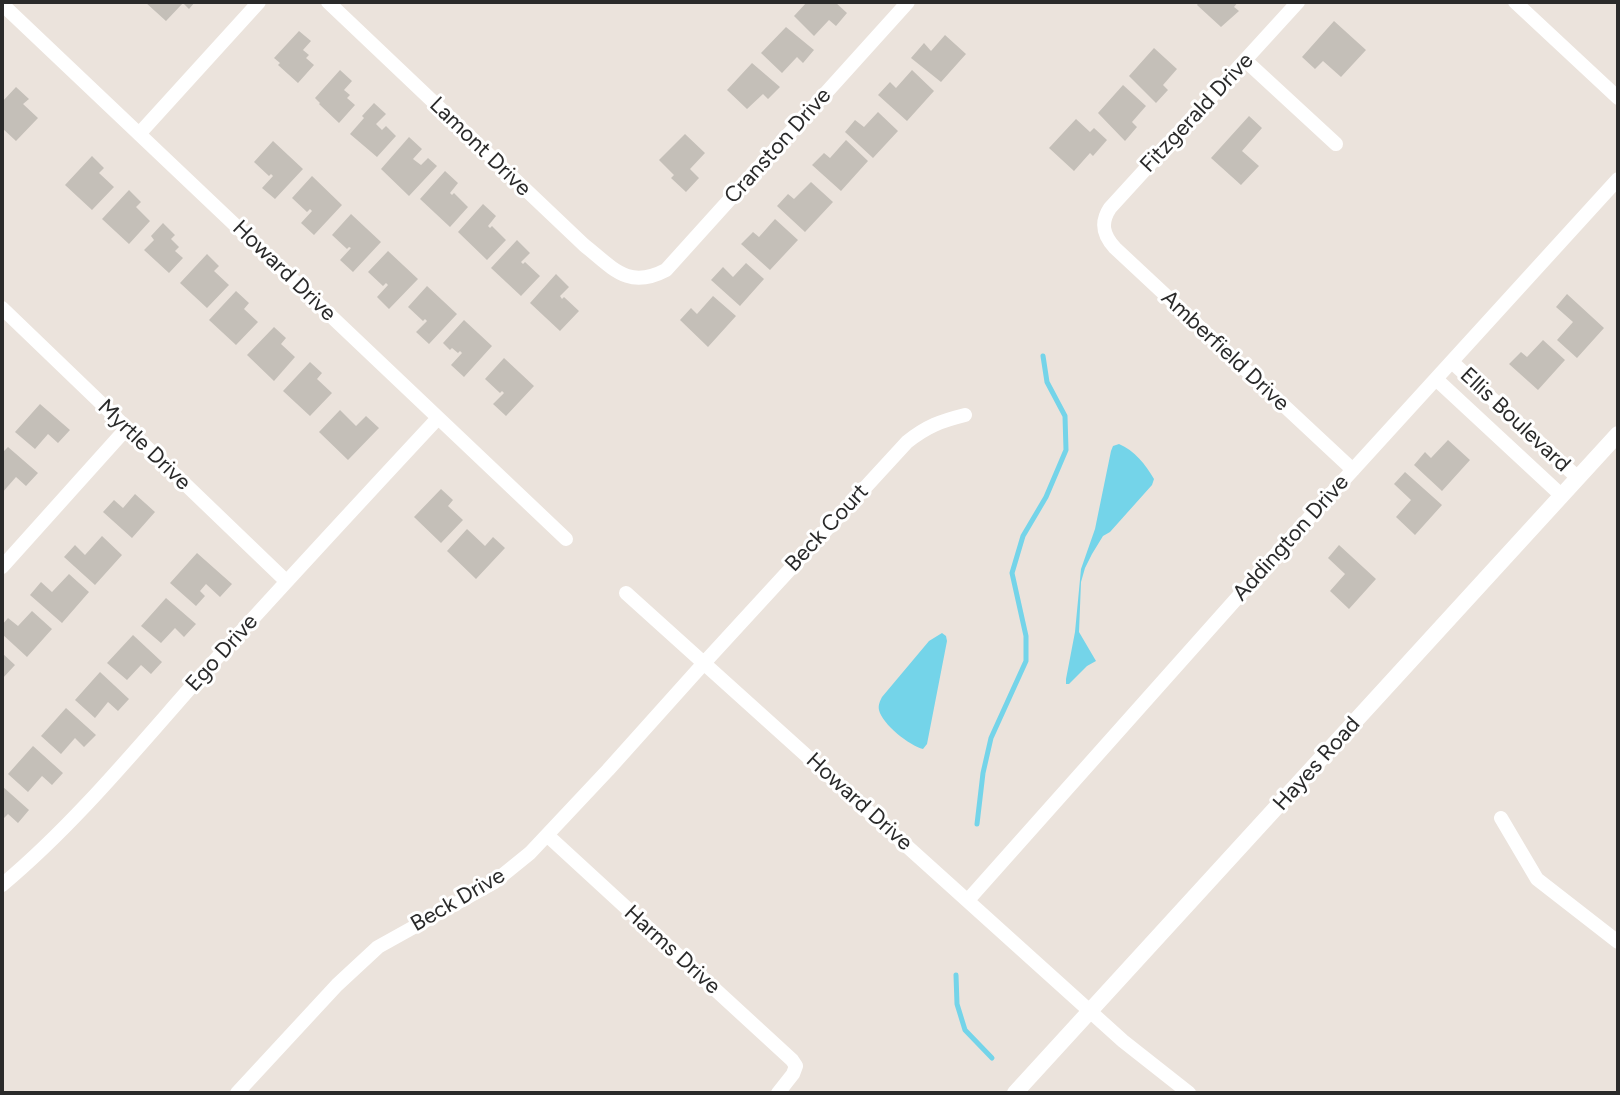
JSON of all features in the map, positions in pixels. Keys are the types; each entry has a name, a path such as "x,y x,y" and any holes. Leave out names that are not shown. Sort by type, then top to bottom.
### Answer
{"street":[{"path":"139,134 259,2"},
{"name":"Lamont Drive","path":"328,2 584,245 627,277 641,279"},
{"name":"Cranston Drive","path":"641,279 666,270 908,2"},
{"name":"Fitzgerald Drive","path":"1103,228 1104,217 1110,208 1298,2"},
{"path":"1515,2 1618,98"},
{"name":"Howard Drive","path":"2,4 566,539"},
{"path":"1246,61 1336,144"},
{"name":"Addington Drive","path":"968,900 1257,575 1618,179"},
{"name":"Amberfield Drive","path":"1103,228 1107,240 1115,248 1353,470"},
{"name":"Myrtle Drive","path":"2,308 286,581"},
{"name":"Ellis Boulevard","path":"1452,362 1578,478"},
{"name":"Ellis Boulevard","path":"1436,379 1561,495"},
{"name":"Beck Court","path":"704,663 907,442 938,422 965,415"},
{"name":"Ego Drive","path":"2,885 27,864 110,777 438,418"},
{"path":"2,567 126,429"},
{"name":"Hayes Road","path":"1015,1093 1618,434"},
{"name":"Howard Drive","path":"626,593 1123,1041 1189,1093"},
{"name":"Beck Drive","path":"237,1093 337,985 378,947 493,883 530,853 704,663"},
{"path":"1501,818 1537,879 1618,942"},
{"name":"Harms Drive","path":"547,835 781,1049 796,1066 778,1093"}],"water":[{"path":"1119,444 1139,458 1154,479 1110,532 1103,536 1085,568 1081,582 1079,632 1096,661 1066,684 1081,569 1095,529 1111,451 1113,446"},
{"path":"942,633 947,641 927,744 923,749 911,744 891,728 881,716 879,705 882,697 929,641"}],"building":[{"path":"145,2 195,2 189,9 183,3 166,21"},
{"path":"807,2 835,2 847,13 836,26 829,20 814,36 794,16"},
{"path":"1199,2 1238,2 1234,7 1239,11 1221,27 1197,5"},
{"path":"1334,21 1366,50 1341,77 1323,61 1315,69 1302,57"},
{"path":"786,27 814,50 803,63 797,57 782,73 761,53"},
{"path":"299,31 311,41 303,50 314,65 298,83 274,58"},
{"path":"945,35 966,54 941,82 911,58 924,43 931,51"},
{"path":"1154,48 1177,69 1163,85 1168,90 1156,103 1129,76"},
{"path":"752,63 780,87 768,99 763,94 747,109 727,90"},
{"path":"340,70 352,81 344,90 355,105 339,123 315,98"},
{"path":"912,70 934,91 907,121 878,95 890,82 896,88"},
{"path":"1123,85 1146,106 1132,122 1137,127 1125,141 1098,113"},
{"path":"16,87 29,99 23,104 38,118 16,141 2,128 2,102"},
{"path":"374,103 386,114 376,124 382,130 386,126 396,136 377,157 350,134"},
{"path":"878,112 898,131 873,158 845,132 855,120 864,127"},
{"path":"1249,116 1262,128 1242,151 1259,166 1241,185 1211,158"},
{"path":"1076,119 1090,132 1094,128 1107,140 1074,171 1049,148"},
{"path":"685,134 705,153 690,169 699,178 686,192 671,178 674,175 659,160"},
{"path":"409,137 422,149 413,159 421,165 428,158 437,166 409,196 381,169"},
{"path":"846,140 868,161 841,191 812,165 824,153 830,158"},
{"path":"273,141 303,169 275,199 262,188 273,176 254,162"},
{"path":"92,156 104,168 99,173 114,187 92,210 65,185"},
{"path":"445,171 458,183 450,193 454,193 468,207 450,227 420,199"},
{"path":"312,176 342,205 314,235 301,223 312,211 307,212 292,198"},
{"path":"811,182 833,202 805,232 777,206 788,194 794,199"},
{"path":"129,190 141,202 136,207 150,221 129,244 102,219"},
{"path":"483,204 496,216 488,226 492,226 506,240 487,260 458,232"},
{"path":"351,214 381,242 353,272 340,260 351,248 347,249 332,235"},
{"path":"775,219 798,240 770,270 741,244 753,232 759,237"},
{"path":"163,223 175,235 171,239 179,247 175,251 183,258 169,273 144,250 154,240 151,236"},
{"path":"517,240 530,253 521,262 540,276 521,296 491,268"},
{"path":"388,251 418,279 389,309 377,297 388,285 383,286 368,272"},
{"path":"207,254 219,266 214,271 229,285 207,308 180,283"},
{"path":"746,263 764,279 740,306 711,280 723,267 733,277"},
{"path":"556,274 569,287 560,296 579,311 560,331 530,303"},
{"path":"427,286 457,314 429,344 416,332 427,321 408,307"},
{"path":"236,291 249,303 244,309 258,322 236,345 209,320"},
{"path":"1567,294 1604,328 1577,358 1557,340 1573,322 1556,307"},
{"path":"713,296 736,316 708,347 680,320 691,308 697,314"},
{"path":"464,320 492,346 464,377 451,365 462,353 452,348 450,350 443,343"},
{"path":"274,327 286,338 281,344 295,357 274,381 247,355"},
{"path":"1543,340 1565,360 1538,390 1509,364 1521,352 1527,357"},
{"path":"504,358 534,386 506,416 493,404 504,393 485,379"},
{"path":"310,362 322,373 317,379 332,393 310,416 283,391"},
{"path":"40,404 70,430 58,443 48,434 35,449 15,432"},
{"path":"340,410 356,426 366,416 379,428 348,460 319,432"},
{"path":"1448,440 1470,460 1442,491 1414,465 1425,452 1431,458"},
{"path":"8,447 38,473 26,486 16,477 2,493 2,453"},
{"path":"1405,472 1442,505 1415,535 1396,517 1411,500 1394,484"},
{"path":"441,489 453,500 448,506 463,520 441,543 414,517"},
{"path":"135,494 155,512 132,538 103,512 114,500 123,508"},
{"path":"467,529 485,546 493,537 505,548 476,579 447,551"},
{"path":"102,536 122,555 95,585 64,557 75,545 85,555"},
{"path":"1339,545 1376,579 1349,609 1330,591 1345,574 1328,558"},
{"path":"197,553 232,584 220,597 206,584 200,591 205,596 196,606 170,583"},
{"path":"69,574 89,592 62,623 30,595 41,582 52,592"},
{"path":"166,598 196,624 184,637 175,628 161,643 141,626"},
{"path":"32,611 52,629 27,657 2,634 2,625 8,618 18,626"},
{"path":"133,635 162,662 151,674 141,665 127,680 107,663"},
{"path":"2,653 15,665 2,679"},
{"path":"100,672 129,699 118,711 108,702 95,718 75,700"},
{"path":"66,708 96,735 84,747 75,738 61,754 41,736"},
{"path":"33,746 63,773 52,785 42,776 28,792 8,774"},
{"path":"2,786 29,810 18,823 8,814 2,820"}],"waterway":[{"path":"977,824 991,738 1026,661 1026,636 1012,573 1023,536 1046,497 1066,450 1065,416 1047,382 1043,356"},
{"path":"956,975 957,1004 965,1030 992,1058"}]}
